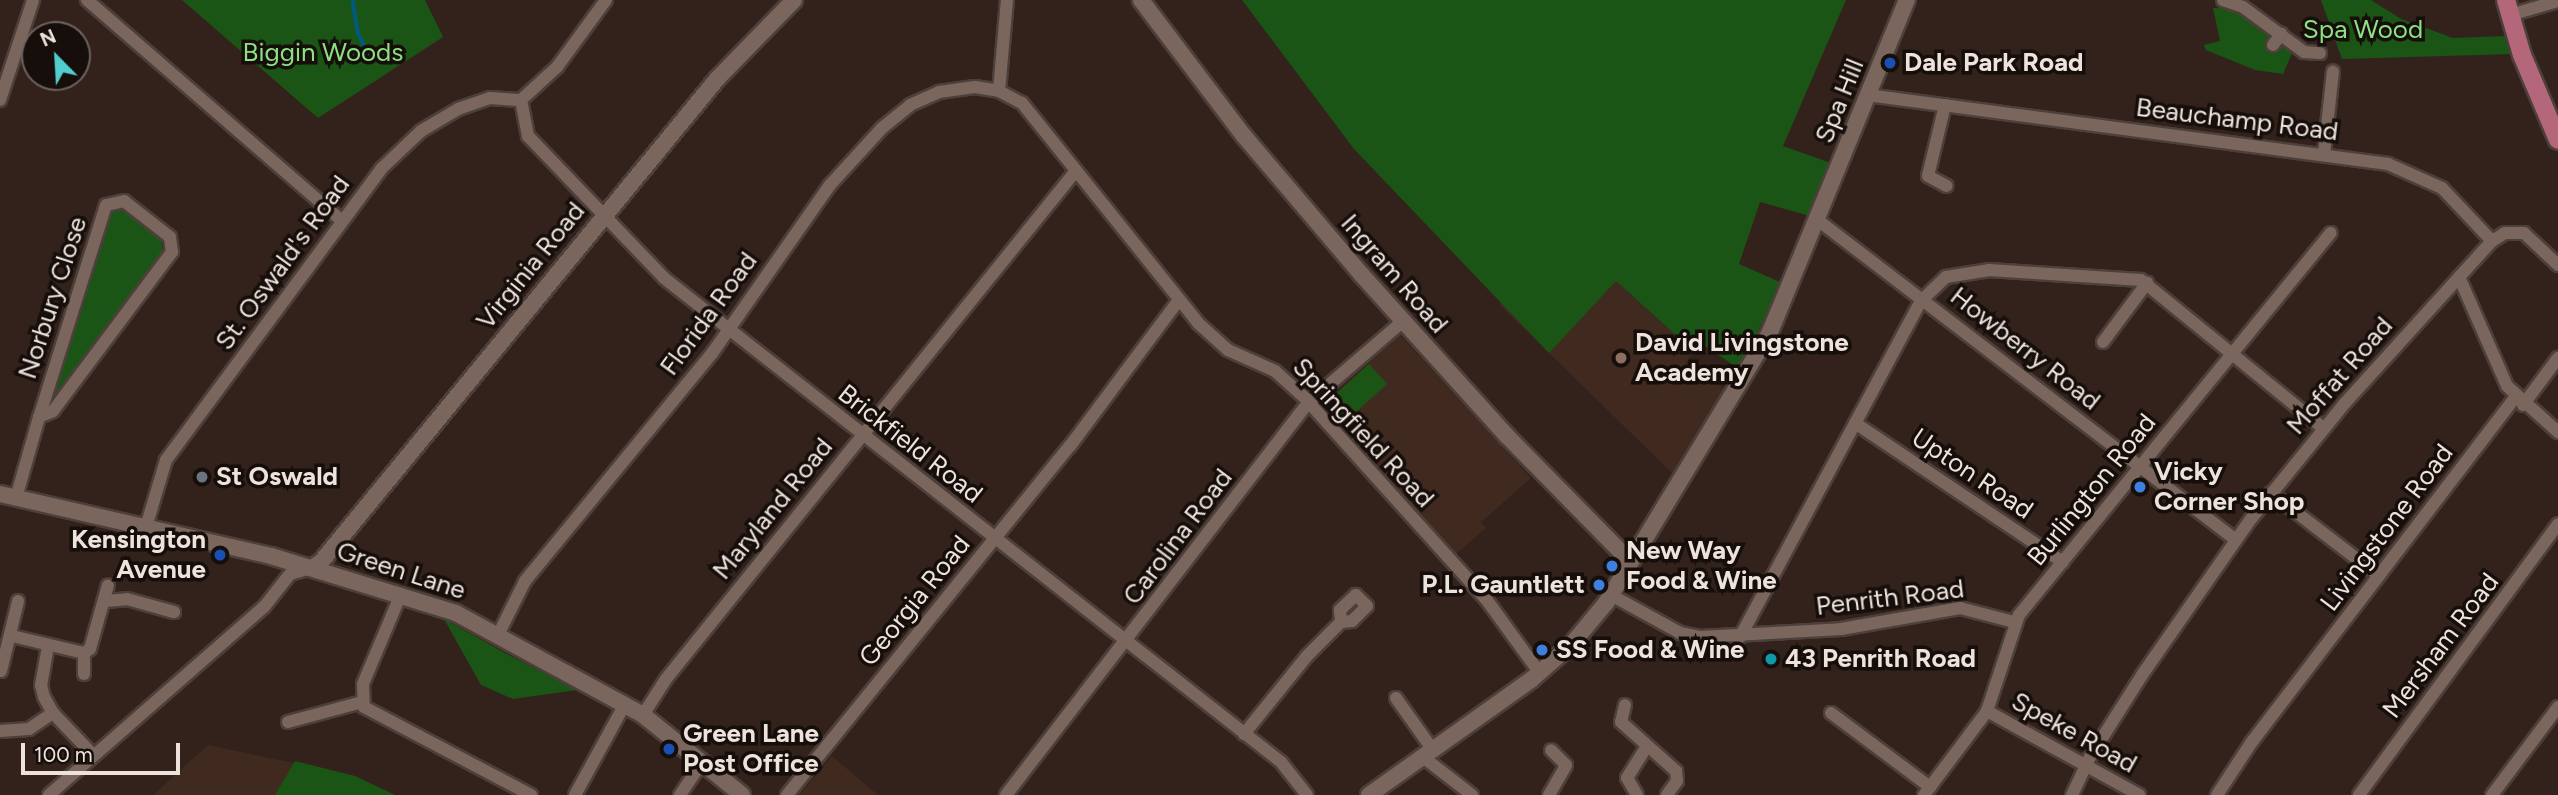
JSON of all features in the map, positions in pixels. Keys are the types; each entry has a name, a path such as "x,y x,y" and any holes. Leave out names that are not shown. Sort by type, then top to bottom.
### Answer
{"main road":[{"path":"2508,7 2558,140"}],"street":[{"path":"0,100 33,0"},
{"path":"87,0 341,220"},
{"path":"521,100 557,67 606,0"},
{"name":"Virginia Road","path":"312,568 321,562 716,79 794,0"},
{"path":"999,91 1007,0"},
{"name":"Ingram Road","path":"1141,0 1285,187 1402,322 1630,561"},
{"name":"Spa Hill","path":"1369,795 1539,672 1571,645 1611,595 1630,561 1669,506 1762,346 1819,221 1907,0"},
{"path":"2223,0 2242,7 2304,52 2320,53"},
{"path":"2508,7 2558,1"},
{"path":"2273,46 2281,34"},
{"path":"2324,154 2333,71"},
{"name":"Florida Road","path":"499,633 525,581 730,330 830,185 890,121 911,105 939,92 975,87 999,91"},
{"name":"Springfield Road","path":"999,91 1022,103 1179,300 1218,343 1275,372 1309,402 1486,599 1539,672"},
{"name":"Beauchamp Road","path":"1867,95 2388,164 2429,181 2454,198 2492,241"},
{"name":"St. Oswald's Road","path":"146,527 166,460 335,236 341,220 393,156 433,123 490,97 521,100"},
{"name":"Brickfield Road","path":"521,100 528,136 664,278 1281,762 1307,795"},
{"path":"1945,106 1928,176 1947,186"},
{"name":"Maryland Road","path":"643,715 666,679 1075,172"},
{"name":"Norbury Close","path":"16,498 39,418 106,205 124,201 170,237 172,253 53,411 39,418"},
{"name":"Howberry Road","path":"1819,221 2236,540"},
{"name":"Burlington Road","path":"1927,791 1987,711 2014,622 2331,233"},
{"path":"2492,241 2505,233 2524,233 2558,265"},
{"name":"Moffat Road","path":"2072,795 2086,766 2236,540 2271,493 2323,428 2492,241"},
{"path":"1740,637 1922,299 1946,278 1976,271 2133,278 2147,282 2323,428"},
{"path":"2459,277 2519,402 2558,432"},
{"path":"2104,342 2147,282"},
{"name":"Georgia Road","path":"787,795 994,539 1179,300"},
{"name":"Carolina Road","path":"1006,795 1309,402 1402,322"},
{"name":"Livingstone Road","path":"2217,795 2251,743 2379,576 2519,402 2558,358"},
{"name":"Upton Road","path":"1855,423 2063,562"},
{"path":"2271,493 2379,576"},
{"name":"Green Lane","path":"0,494 312,568 401,594 499,633 643,715 742,795"},
{"name":"Mersham Road","path":"2359,795 2558,524"},
{"path":"49,795 264,607 290,574 312,568"},
{"path":"12,636 84,653 90,649 106,601 108,585"},
{"path":"401,594 363,684 362,702 376,717 531,795"},
{"name":"Penrith Road","path":"1611,595 1687,635 1740,637 1841,629 1960,608 2014,622"},
{"path":"106,601 127,599 174,612"},
{"path":"2,671 18,601"},
{"path":"1244,734 1294,669 1341,622"},
{"path":"48,646 41,685 53,713 93,756"},
{"path":"84,653 84,674"},
{"path":"1396,698 1428,753 1472,795"},
{"path":"288,722 362,702"},
{"path":"575,795 625,704"},
{"path":"1625,705 1620,722 1676,771 1677,781 1667,795"},
{"path":"2492,795 2558,707"},
{"name":"Speke Road","path":"1987,711 2138,795"},
{"path":"0,731 29,729 53,713"},
{"path":"1831,713 1927,791"},
{"path":"1637,795 1627,778 1646,747"},
{"path":"1549,795 1566,765 1551,750"},
{"path":"680,795 702,762"}],"shaded area":[{"name":"David Livingstone Academy","path":"1561,230 1692,351 1686,363 1726,390 1675,476 1499,304"},
{"path":"1400,335 1531,478 1481,522 1486,528 1455,555 1324,403"},
{"path":"208,745 355,776 395,795 153,795"},
{"path":"832,756 878,795 799,795"}],"green space":[{"name":"Biggin Woods","path":"182,0 425,0 443,37 318,118"},
{"path":"1242,0 1846,0 1783,146 1831,163 1810,216 1760,202 1739,264 1782,283 1739,369 1698,341 1692,350 1616,281 1549,353 1354,149"},
{"name":"Spa Wood","path":"2321,0 2371,0 2401,19 2453,38 2507,36 2512,54 2342,59"},
{"path":"2213,8 2231,8 2258,21 2271,36 2265,45 2275,52 2282,43 2293,51 2283,74 2255,70 2206,50 2204,45 2220,41"},
{"path":"123,209 161,239 164,256 47,406 108,213"},
{"path":"1369,364 1387,384 1342,424 1324,404"},
{"path":"444,619 577,690 513,699 481,685"},
{"path":"295,761 355,776 395,795 275,795"}],"waterway":[{"path":"353,0 358,33 366,49"}],"place":[{"name":"Dale Park Road","path":"1890,63"},
{"name":"David Livingstone Academy","path":"1621,358"},
{"name":"St Oswald","path":"202,477"},
{"name":"Vicky Corner Shop","path":"2140,487"},
{"name":"Kensington Avenue","path":"220,555"},
{"name":"New Way Food & Wine","path":"1612,566"},
{"name":"P.L. Gauntlett","path":"1599,585"},
{"name":"SS Food & Wine","path":"1542,650"},
{"name":"43 Penrith Road","path":"1771,659"},
{"name":"Green Lane Post Office","path":"669,749"}]}
